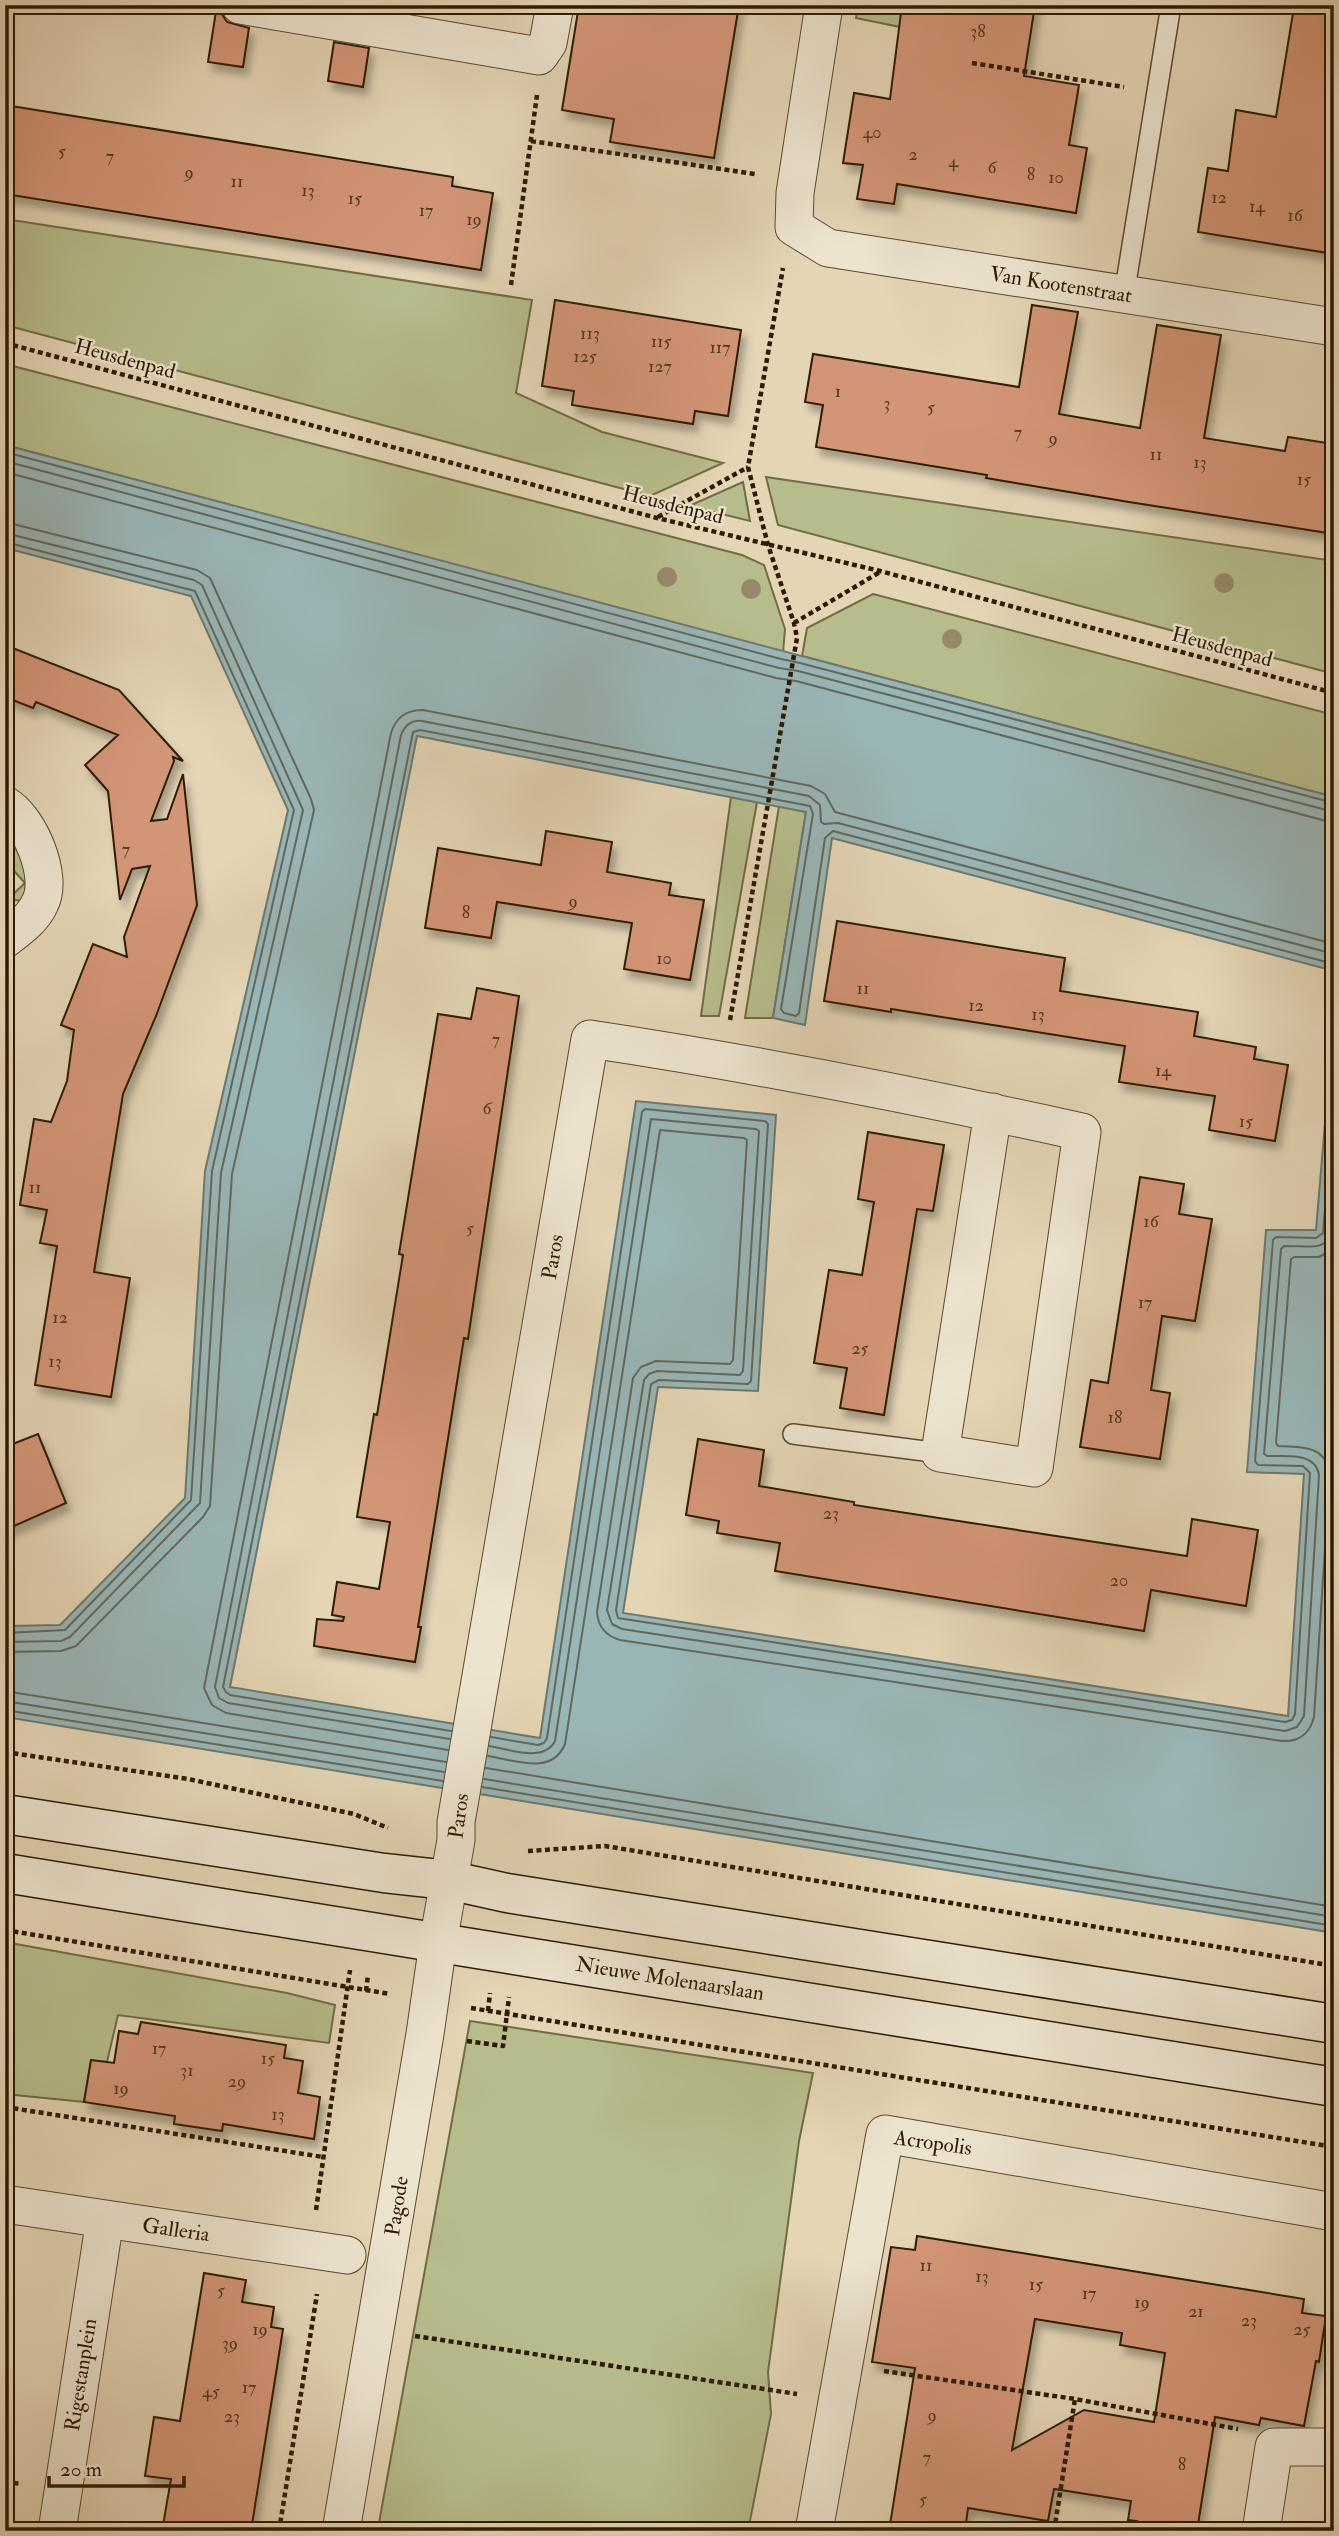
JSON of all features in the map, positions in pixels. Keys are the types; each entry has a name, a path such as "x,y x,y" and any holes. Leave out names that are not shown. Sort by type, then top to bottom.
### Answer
{"street":[{"path":"240,5 539,56 548,43 555,5"},
{"path":"790,242 824,5"},
{"name":"Van Kootenstraat","path":"790,242 1334,327"},
{"path":"5,805 16,811 33,839 43,880 42,901 32,917 5,939"},
{"name":"Paros","path":"448,1880 590,1039 723,1059 1082,1132 1034,1468 940,1453"},
{"path":"940,1453 993,1112"},
{"path":"5,1814 366,1870 448,1880 515,1894 1334,2024"},
{"name":"Nieuwe Molenaarslaan","path":"5,1873 1334,2087"},
{"name":"Pagode","path":"341,2531 431,2000 448,1880"},
{"name":"Acropolis","path":"814,2531 885,2134 1334,2212"},
{"name":"Galleria","path":"6,2210 104,2219 327,2252"},
{"name":"Rigestanplein","path":"57,2531 104,2219"},
{"path":"1261,2531 1273,2447 1334,2447"}],"lane":[{"path":"1125,295 1171,5"},
{"name":"Paros","path":"793,1434 940,1453"}],"path":[{"path":"511,285 542,60 539,56"},
{"path":"972,62 1157,93"},
{"path":"531,141 797,180"},
{"path":"723,1059 797,638 768,545 748,467 790,242"},
{"name":"Heusdenpad","path":"5,343 657,518 880,571 1334,693"},
{"path":"657,518 748,467"},
{"path":"794,623 880,571"},
{"path":"5,1752 188,1779 354,1814 390,1829"},
{"path":"366,1870 380,1825"},
{"path":"524,1851 605,1846 1334,1966"},
{"path":"279,2531 327,2252 323,2157 357,1928"},
{"path":"5,1930 1334,2147"},
{"path":"5,2107 323,2157"},
{"path":"376,2330 841,2382 1075,2399 1263,2434 1273,2447"},
{"path":"1054,2531 1075,2399"}],"green space":[{"path":"858,5 904,5 900,27 856,18"},
{"path":"5,219 532,300 516,393 602,432 723,463 650,496 5,325"},
{"path":"5,364 742,555 764,565 785,629 783,653 5,445"},
{"path":"766,477 1334,561 1334,674 778,525"},
{"path":"743,482 750,521 689,506"},
{"path":"873,594 1334,715 1334,797 802,656 807,628"},
{"path":"731,797 757,802 719,1016 701,1016"},
{"path":"779,806 806,812 773,1018 745,1018"},
{"path":"5,816 25,846 27,895 22,901 8,899 25,883 5,861"},
{"path":"5,1942 287,1993 335,2005 329,2043 118,2015 107,2062 91,2060 84,2102 5,2094 9,2046 5,2044"},
{"path":"470,2021 813,2073 799,2141 768,2372 771,2414 748,2531 418,2531 379,2523"}],"water":[{"path":"5,445 1334,797 1334,971 832,838 805,1025 773,1018 806,812 417,736 230,1687 540,1738 636,1101 776,1115 758,1391 658,1387 623,1613 1288,1716 1304,1474 1247,1472 1266,1230 1316,1230 1334,1016 1334,1933 5,1717 5,1626 60,1625 185,1498 205,1171 288,810 191,596 5,548"}],"building":[{"path":"217,5 220,5 221,13 227,22 249,28 243,67 208,62"},
{"path":"579,5 739,5 714,158 610,142 614,119 562,110"},
{"path":"902,5 1035,5 1024,76 1079,85 1069,145 1087,148 1076,213 897,184 894,204 857,199 863,165 843,163 854,93 890,99"},
{"path":"1294,7 1334,13 1334,254 1198,232 1208,168 1228,171 1236,110 1276,117"},
{"path":"334,42 369,48 363,87 328,81"},
{"path":"5,105 453,177 452,186 493,193 481,270 5,194"},
{"path":"555,300 741,330 728,416 695,411 693,424 572,405 574,391 542,386"},
{"path":"1032,305 1078,312 1059,414 1140,428 1157,325 1221,335 1204,438 1285,451 1288,437 1334,444 1334,534 986,478 987,475 816,447 823,405 805,402 813,354 1019,387"},
{"path":"5,645 119,690 183,761 173,757 174,761 151,821 167,819 183,774 197,905 156,1016 123,1094 94,1272 130,1278 111,1397 35,1385 57,1246 40,1243 47,1210 20,1205 34,1119 51,1122 67,1081 74,1030 61,1025 93,944 127,957 124,937 150,866 132,869 120,900 108,791 85,765 118,735 36,702 33,708 5,697"},
{"path":"546,831 612,842 607,872 671,883 669,895 704,900 690,980 624,969 632,923 497,902 491,938 425,928 438,848 541,865"},
{"path":"837,921 1065,958 1060,991 1198,1012 1194,1036 1256,1047 1254,1059 1288,1065 1275,1141 1209,1130 1215,1096 1119,1082 1125,1046 824,1001"},
{"path":"477,988 519,996 468,1339 464,1338 418,1627 421,1627 415,1662 314,1646 317,1619 343,1621 344,1617 332,1615 337,1582 379,1589 390,1522 357,1517 403,1255 399,1254 438,1014 471,1019"},
{"path":"868,1132 944,1145 933,1211 917,1209 884,1415 840,1408 847,1368 814,1363 829,1270 862,1275 874,1202 858,1199"},
{"path":"1140,1177 1184,1184 1179,1214 1212,1219 1195,1321 1162,1316 1151,1390 1170,1393 1160,1459 1080,1447 1091,1380 1108,1383"},
{"path":"38,1434 66,1503 5,1530 5,1447"},
{"path":"698,1439 764,1450 759,1486 854,1502 854,1505 1187,1556 1192,1519 1258,1530 1246,1606 1151,1590 1144,1631 775,1571 780,1543 717,1533 719,1521 686,1515"},
{"path":"141,2022 286,2045 284,2058 303,2061 298,2093 320,2097 314,2139 223,2124 222,2131 174,2124 175,2116 84,2102 91,2060 114,2063 119,2031 138,2034"},
{"path":"917,2236 1304,2299 1302,2313 1326,2316 1319,2362 1316,2361 1304,2426 1261,2418 1259,2425 1215,2417 1197,2531 1135,2531 1137,2521 1128,2520 1131,2501 1054,2489 1048,2521 968,2508 965,2531 889,2531 915,2368 872,2362 891,2247 915,2250","holes":["1035,2319 1122,2333 1120,2345 1165,2353 1154,2422 1084,2410 1012,2450"]},
{"path":"204,2273 246,2280 242,2302 274,2307 271,2327 283,2329 251,2531 162,2531 171,2479 145,2476 154,2417 180,2421"}]}
